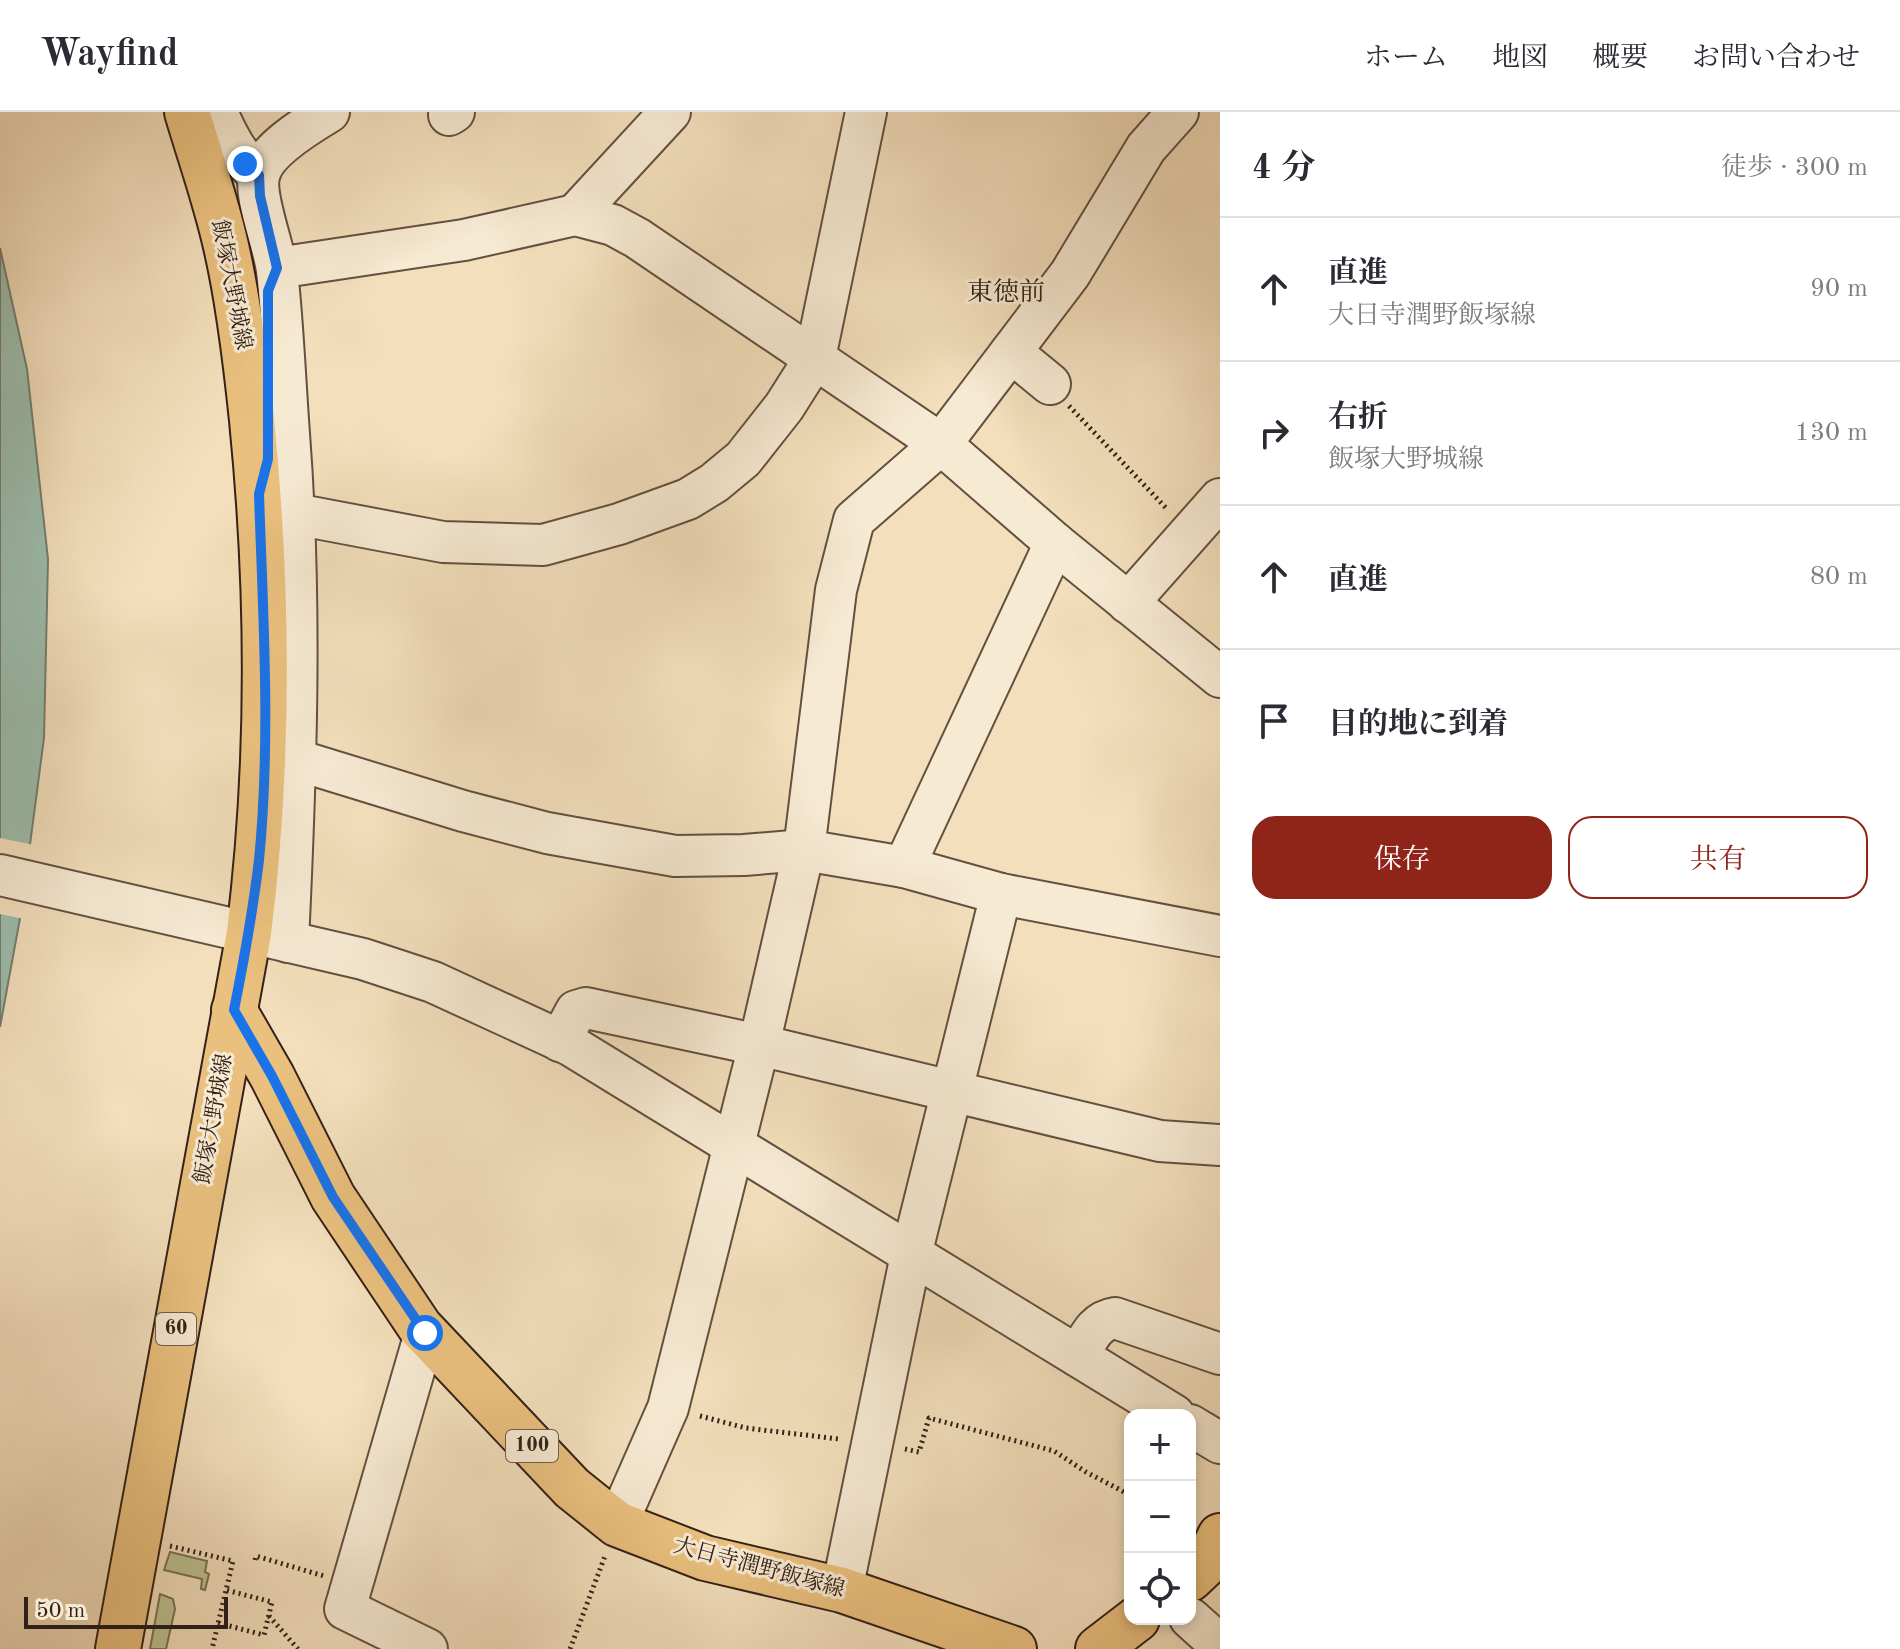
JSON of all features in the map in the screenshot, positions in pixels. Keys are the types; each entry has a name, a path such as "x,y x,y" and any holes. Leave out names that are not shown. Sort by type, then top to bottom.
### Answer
{"main road":[{"name":"飯塚大野城線","path":"118,1649 234,1010 254,934 277,504 246,362 226,246 187,112"},
{"name":"大日寺潤野飯塚線","path":"234,1010 272,1076 333,1197 425,1333 572,1488 617,1524 705,1558 842,1590 1014,1649"},
{"path":"1196,1573 1207,1563 1220,1536"},
{"path":"1098,1649 1129,1625"}],"street":[{"path":"217,112 230,143 245,164 259,175"},
{"path":"254,934 297,760 277,504 268,459 268,291 277,268 260,196 259,175 266,161 279,148 306,125 329,112"},
{"path":"575,215 670,112"},
{"path":"277,504 443,542 543,545 619,524 688,499 714,483 743,459 784,407 815,358 866,112"},
{"path":"617,1524 668,1408 759,1045 804,850 836,590 854,520 941,444 1070,274 1146,148 1178,112"},
{"path":"277,268 464,240 575,215 613,225 637,238 941,444 1055,543 1220,677"},
{"path":"1011,352 1050,384"},
{"path":"1128,603 1220,499"},
{"path":"904,867 1055,543"},
{"path":"297,760 547,833 675,856 804,850 904,867 1001,894 1220,936"},
{"path":"0,875 363,959 433,982 560,1041 1164,1409"},
{"path":"842,1590 911,1255 1001,894"},
{"path":"560,1041 576,1011 586,1008 759,1045 1160,1141 1220,1145"},
{"path":"1078,1356 1097,1325 1115,1318 1220,1354"},
{"path":"425,1333 345,1609 427,1649"},
{"path":"1196,1429 1220,1443"},
{"path":"1196,1623 1220,1645"}],"path":[{"path":"1050,384 1190,533"},
{"path":"668,1408 746,1428 874,1443 919,1452 929,1418 1054,1451 1124,1492"},
{"path":"570,1649 617,1524"},
{"path":"166,1544 233,1561 212,1649"},
{"path":"255,1560 256,1556 294,1567"},
{"path":"218,1623 264,1635 272,1602 226,1590"},
{"path":"268,1615 298,1649"}],"green space":[{"path":"170,1552 207,1561 205,1572 209,1574 205,1590 201,1589 202,1579 164,1570"},
{"path":"160,1594 173,1599 175,1609 166,1649 150,1649"}],"shaded area":[{"path":"0,248 27,369 48,559 44,738 21,913 0,1027"}],"pier":[{"path":"0,838 34,845 24,919 0,914"}],"district":[{"name":"東徳前","path":"1006,293"}],"route":[{"path":"245,164 259,175 260,196 277,268 268,291 268,459 259,494 264,739 259,857 234,1010 272,1076 333,1197 425,1333"}]}
